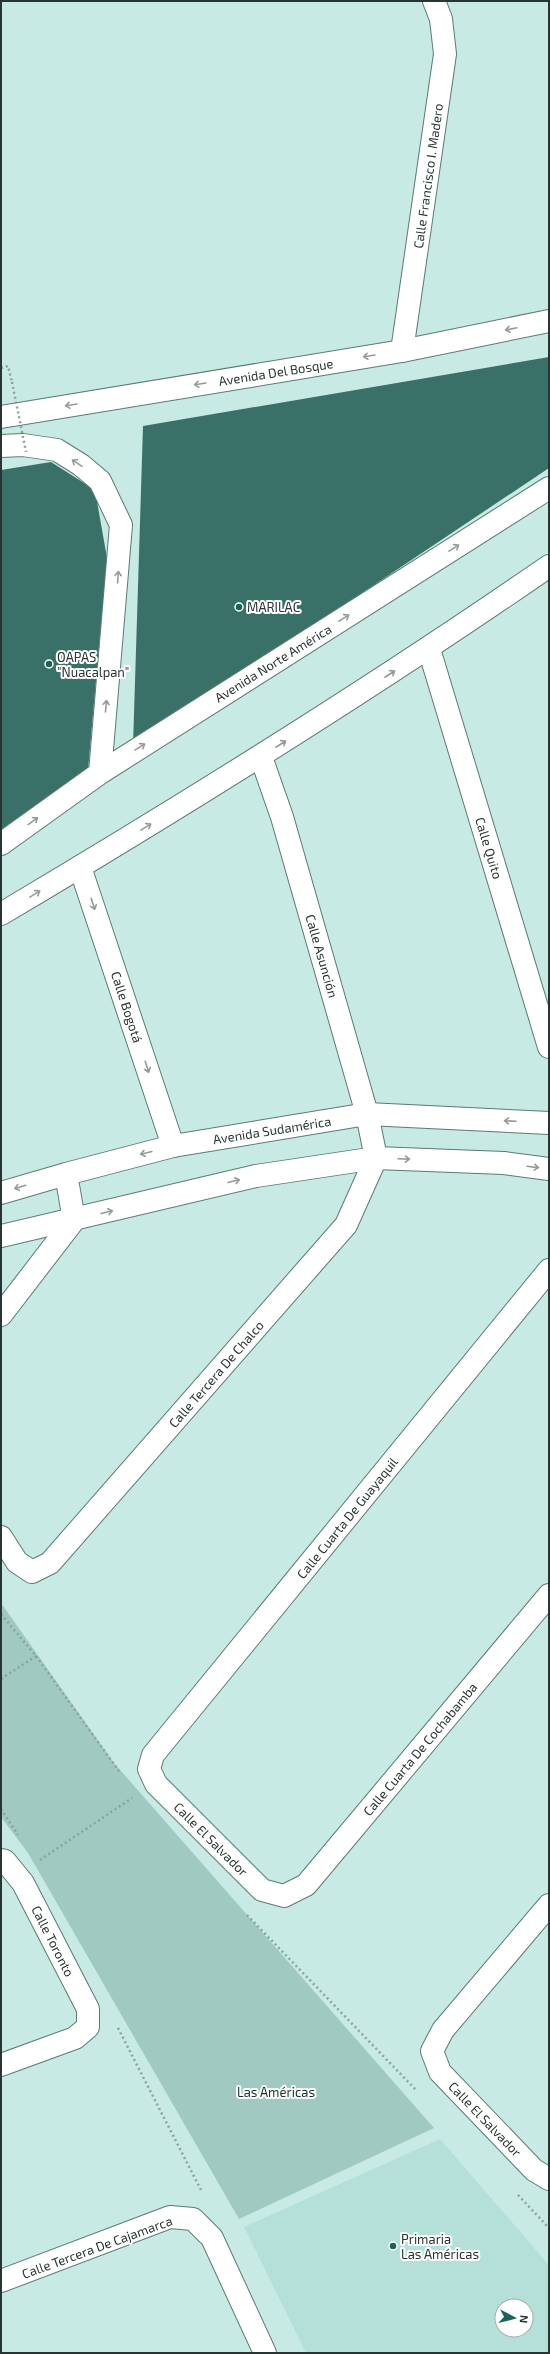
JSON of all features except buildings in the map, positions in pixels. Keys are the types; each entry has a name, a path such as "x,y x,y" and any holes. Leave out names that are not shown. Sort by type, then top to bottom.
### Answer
{"street":[{"name":"Calle Francisco I. Madero","path":"402,351 445,54 441,19 434,1"},
{"name":"Avenida Del Bosque","path":"1,417 402,351 549,321"},
{"path":"1,446 23,445 57,450 81,465 100,481 121,525 100,773"},
{"name":"Avenida Norte América","path":"1,844 100,773 549,488"},
{"path":"1,914 261,756 429,649 549,566"},
{"name":"Calle Quito","path":"429,649 549,1047"},
{"name":"Calle Asunción","path":"261,756 282,818 367,1114 376,1158"},
{"name":"Calle Bogotá","path":"80,867 173,1146"},
{"name":"Avenida Sudamérica","path":"1,1193 173,1146 367,1114 549,1123"},
{"path":"1,1236 256,1176 376,1158 504,1163 549,1169"},
{"name":"Calle Tercera De Chalco","path":"1,1536 17,1562 32,1572 50,1563 346,1225 376,1158"},
{"path":"1,1315 74,1220 66,1174"},
{"name":"Calle Cuarta De Guayaquil","path":"150,1769 153,1755 549,1270"},
{"name":"Calle Cuarta De Cochabamba","path":"284,1896 306,1885 549,1595"},
{"name":"Calle El Salvador","path":"150,1769 156,1784 262,1890 284,1896"},
{"name":"Calle Toronto","path":"1,2065 75,2038 88,2027 88,2009 23,1883 3,1861"},
{"name":"Calle El Salvador","path":"549,1905 443,2030 432,2051 440,2072 534,2170 549,2179"},
{"name":"Calle Tercera De Cajamarca","path":"1,2282 170,2218 193,2219 212,2238 265,2353"}],"path":[{"path":"1,368 8,366 26,452"},
{"path":"1,1614 36,1656 122,1776"},
{"path":"1,1679 36,1656"},
{"path":"34,1865 135,1795"},
{"path":"1,1809 20,1838"},
{"path":"244,1912 420,2095"},
{"path":"114,2020 205,2198"},
{"path":"512,2190 549,2228"}],"shaded area":[{"name":"Primaria Las Américas","path":"440,2139 549,2265 549,2353 306,2353 244,2227"}],"green space":[{"name":"Las Américas","path":"1,1603 114,1763 434,2128 239,2219 28,1853 1,1817"}],"place":[{"name":"MARILAC","path":"239,607"},
{"name":"OAPAS \"Nuacalpan\"","path":"49,664"},
{"name":"Primaria Las Américas","path":"393,2246"}]}
